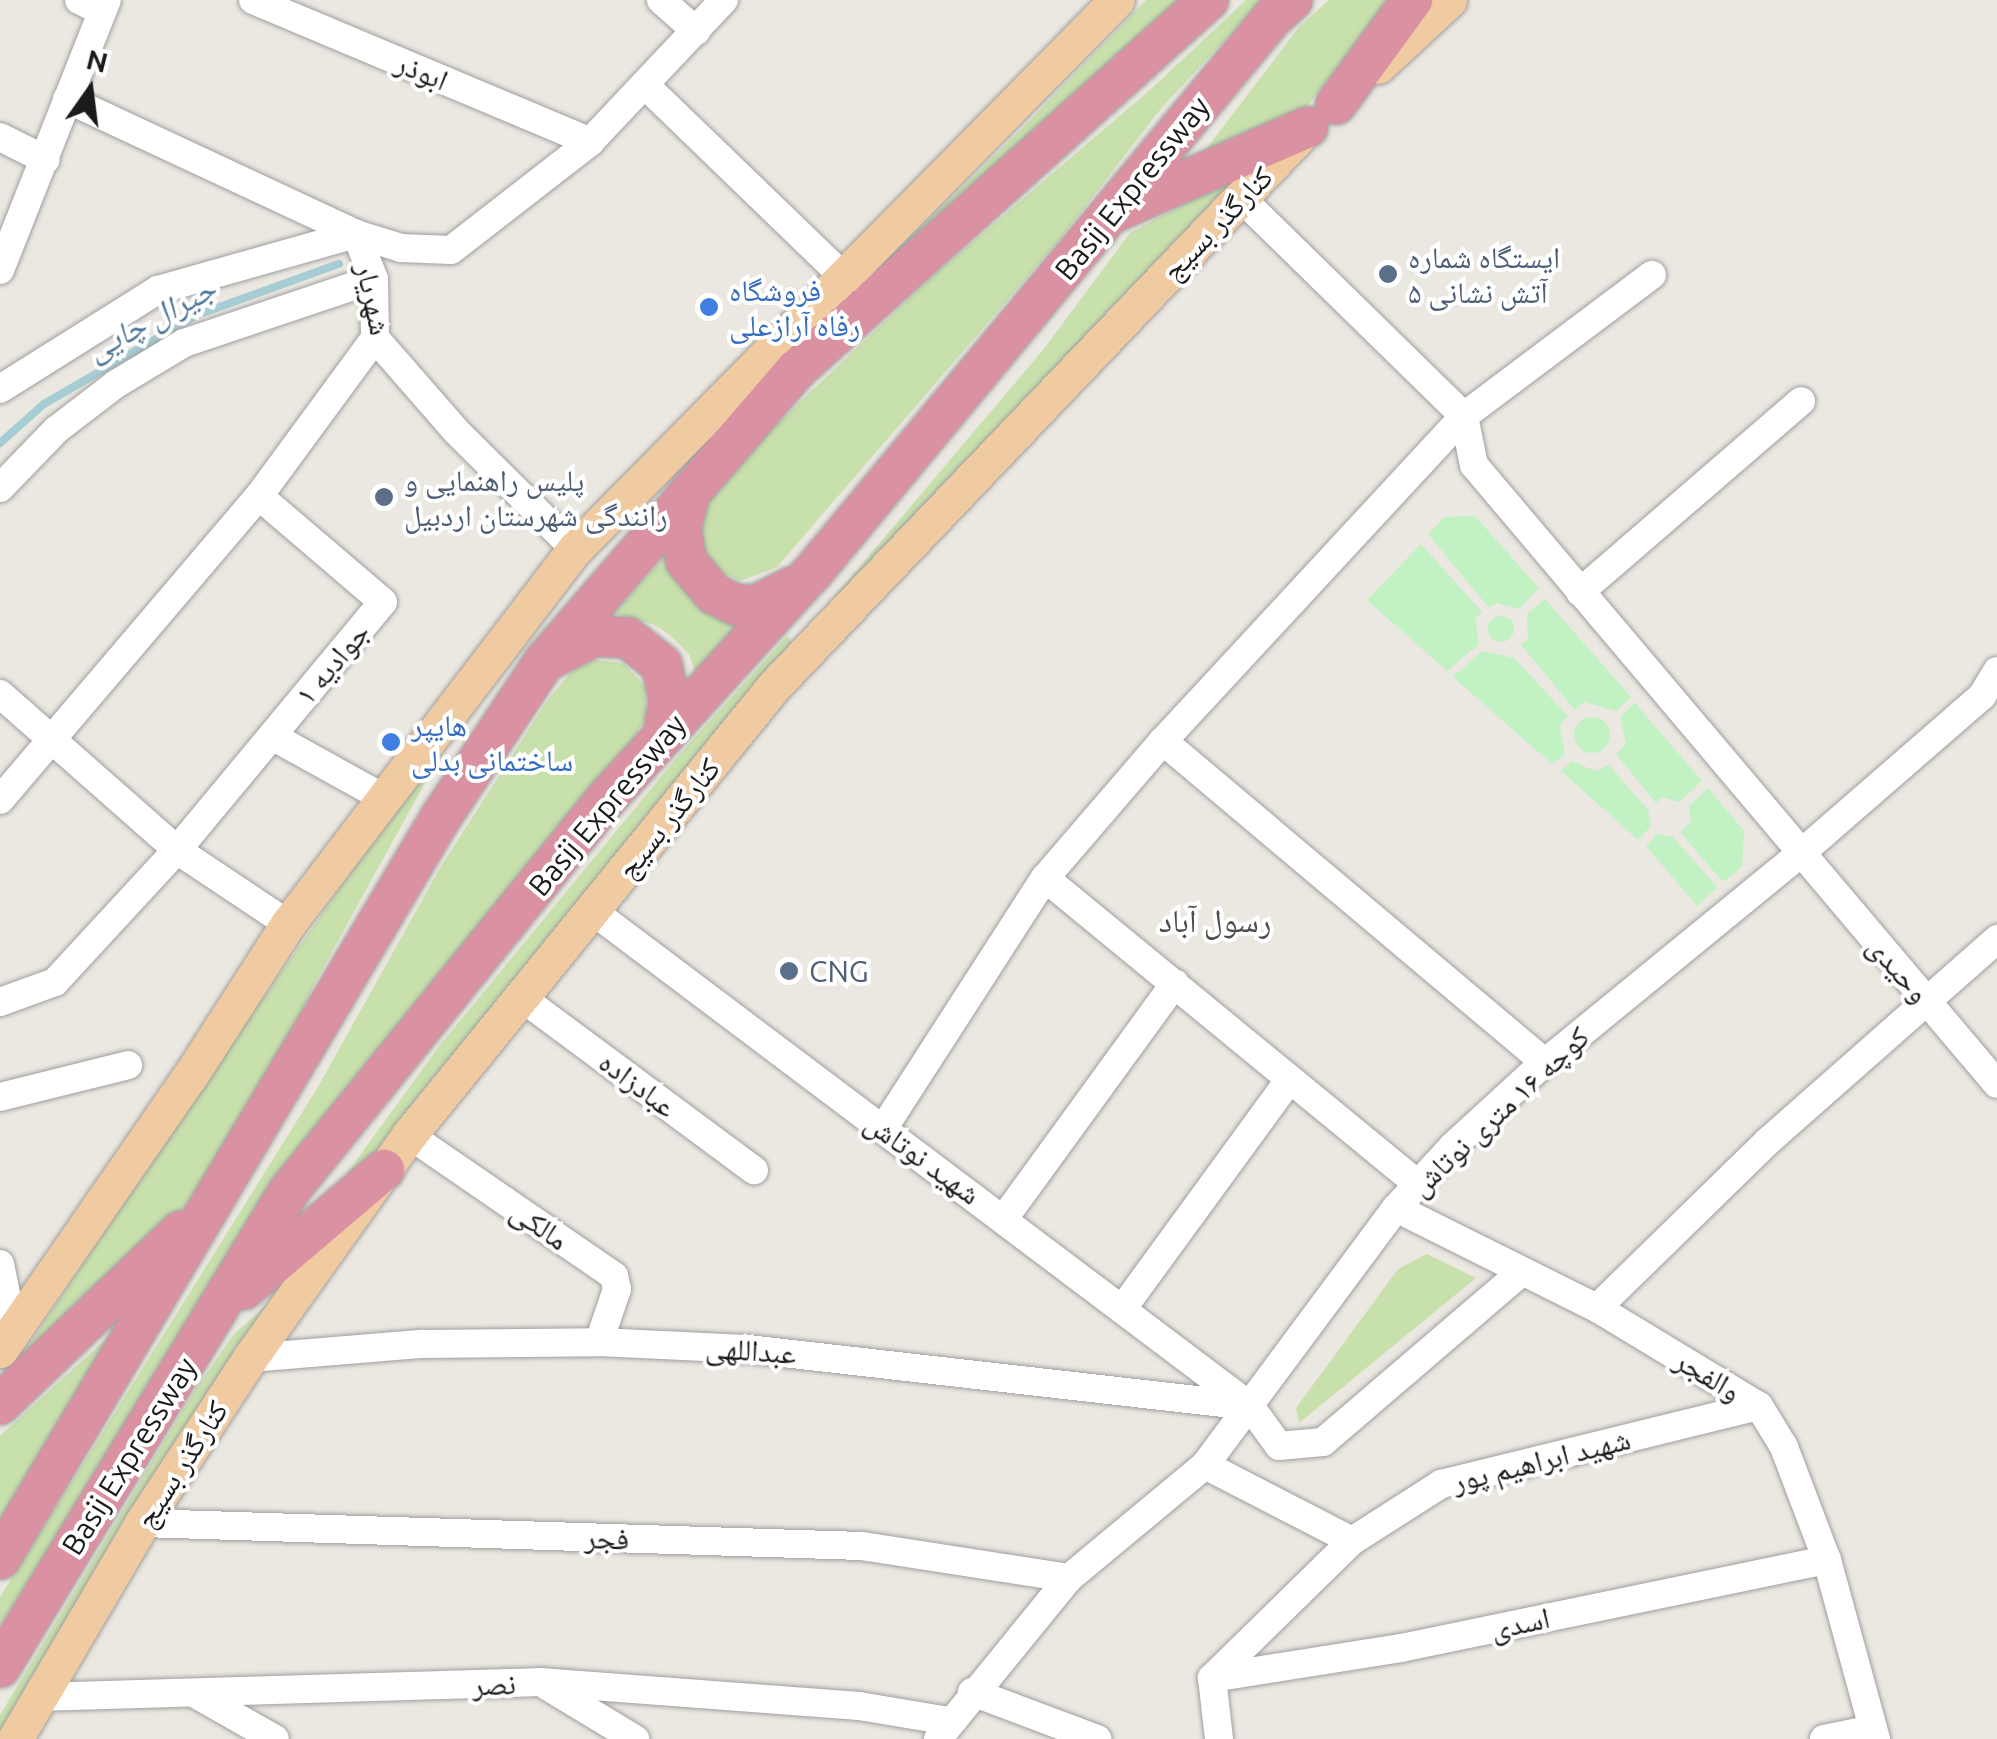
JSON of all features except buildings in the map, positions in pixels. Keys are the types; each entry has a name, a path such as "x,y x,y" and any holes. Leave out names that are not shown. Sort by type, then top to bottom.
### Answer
{"highway":[{"name":"Basij Expressway","path":"0,1559 441,817 544,662 796,370 1208,0"},
{"name":"Basij Expressway","path":"0,1666 289,1192 606,799 812,573 1272,18 1292,0"},
{"path":"1111,213 1322,116 1412,0"},
{"path":"690,492 681,528 686,561 714,594 737,605 757,605 772,601 812,573"},
{"path":"544,662 594,636 628,638 662,666 670,702 664,736"},
{"path":"218,1310 384,1170"},
{"path":"0,1404 216,1198"}],"main road":[{"path":"5,1320 190,1076 288,924 382,796 575,549 1118,0"},
{"name":"کنارگذر بسیج","path":"15,1739 142,1523 250,1358 409,1135 774,686 1241,198 1322,116 1449,0"}],"street":[{"name":"ابوذر","path":"253,0 590,142"},
{"path":"0,389 158,290 356,234 401,248 451,250 590,142 724,0"},
{"path":"664,1 696,31"},
{"path":"0,270 46,160 96,4"},
{"path":"645,85 842,275"},
{"name":"شهریار","path":"67,99 356,234 374,279 375,338 456,431 575,549"},
{"path":"0,138 46,160"},
{"path":"1241,198 1464,416"},
{"path":"884,1129 1045,878 1163,741 1464,416 1652,275"},
{"path":"0,488 56,430 116,384 184,343 374,279"},
{"path":"0,800 259,496 375,338"},
{"path":"1580,592 1801,402"},
{"name":"وحیدی","path":"1464,416 1474,466 1799,855 1997,1084"},
{"name":"جوادیه ۱","path":"0,1002 55,982 177,850 384,602 259,496"},
{"name":"کوچه ۱۶ متری نوتاش","path":"943,1730 1069,1578 1206,1464 1417,1184 1545,1063 1799,855 1982,696 1997,670"},
{"path":"0,694 177,850 288,924"},
{"path":"272,736 382,796"},
{"path":"1163,741 1545,1063"},
{"path":"1045,878 1417,1184"},
{"name":"شهید نوتاش","path":"594,912 1005,1217 1250,1406 1278,1446 1322,1442 1520,1274"},
{"path":"1596,1308 1767,1142 1997,939"},
{"path":"1005,1217 1175,983"},
{"name":"عبادزاده","path":"522,998 754,1170"},
{"path":"0,1096 128,1065"},
{"path":"1123,1308 1290,1080"},
{"name":"مالکی","path":"409,1135 614,1276 617,1289 600,1342"},
{"name":"والفجر","path":"1396,1208 1520,1274 1596,1308 1758,1406 1784,1447 1827,1560 1874,1734"},
{"path":"0,1264 5,1320"},
{"name":"عبداللهی","path":"250,1358 422,1344 600,1342 868,1360 1250,1406"},
{"name":"شهید ابراهیم پور","path":"1212,1678 1352,1540 1441,1484 1758,1406"},
{"path":"1206,1464 1352,1540"},
{"name":"فجر","path":"142,1523 862,1546 1069,1578"},
{"name":"اسدی","path":"1212,1678 1401,1648 1827,1560"},
{"path":"1212,1678 1219,1739"},
{"path":"540,1682 636,1739"},
{"name":"نصر","path":"38,1697 198,1696 540,1682 859,1706 943,1730"},
{"path":"972,1692 1097,1739"},
{"path":"198,1696 276,1739"},
{"path":"1824,1739 1874,1734"}],"green space":[{"path":"1146,0 1181,0 709,434 1020,130"},
{"path":"1246,0 1263,0 1163,106 1060,239 777,567 740,581 720,572 705,556 698,510 748,451 934,275 1152,88"},
{"path":"1329,0 1389,0 1302,113 1200,157 1300,26"},
{"path":"1261,162 817,617 1043,350 1130,233"},
{"path":"1475,516 1539,588 1519,609 1496,603 1489,608 1428,534 1445,517"},
{"path":"1421,544 1482,612 1475,619 1479,644 1447,671 1367,600"},
{"path":"664,557 681,576 751,617 697,677 689,654 670,635 655,625 614,613"},
{"path":"1545,599 1631,697 1616,711 1584,702 1575,710 1521,645 1528,639 1527,614"},
{"path":"1501,616 1510,620 1514,629 1510,638 1501,642 1492,638 1488,629 1492,620"},
{"path":"787,636 796,646 373,1163 316,1216 440,1045 678,756"},
{"path":"1482,651 1514,658 1568,716 1559,725 1565,754 1552,764 1453,677"},
{"path":"594,660 623,663 645,686 647,717 607,778 105,1462 0,1625 0,1597 318,1087 440,868 547,701 570,673"},
{"path":"1635,703 1702,781 1679,802 1662,797 1656,803 1616,754 1626,744 1620,717"},
{"path":"468,705 317,979 244,1134 171,1224 8,1377 198,1091"},
{"path":"1592,717 1605,722 1610,735 1605,748 1592,753 1579,748 1574,735 1579,722"},
{"path":"1572,761 1595,771 1609,765 1648,810 1651,826 1638,840 1561,771"},
{"path":"1708,788 1744,831 1742,867 1723,882 1680,832 1691,822 1689,806"},
{"path":"1657,834 1673,837 1717,887 1697,906 1646,846"},
{"path":"1427,1254 1476,1278 1299,1423 1296,1408 1398,1269"},
{"path":"297,1278 0,1739 0,1715 195,1390 234,1334"},
{"path":"119,1327 0,1526 0,1436"}],"waterway":[{"name":"جیرال چایی","path":"0,443 44,404 197,315 339,264"}],"place":[{"name":"ایستگاه شماره ۵ آتش نشانی","path":"1388,274"},
{"name":"فروشگاه رفاه آرازعلی","path":"709,307"},
{"name":"پلیس راهنمایی و رانندگی شهرستان اردبیل","path":"384,497"},
{"name":"هایپر ساختمانی بدلی","path":"391,742"},
{"name":"CNG","path":"789,971"}],"district":[{"name":"رسول آباد","path":"1215,920"}]}
